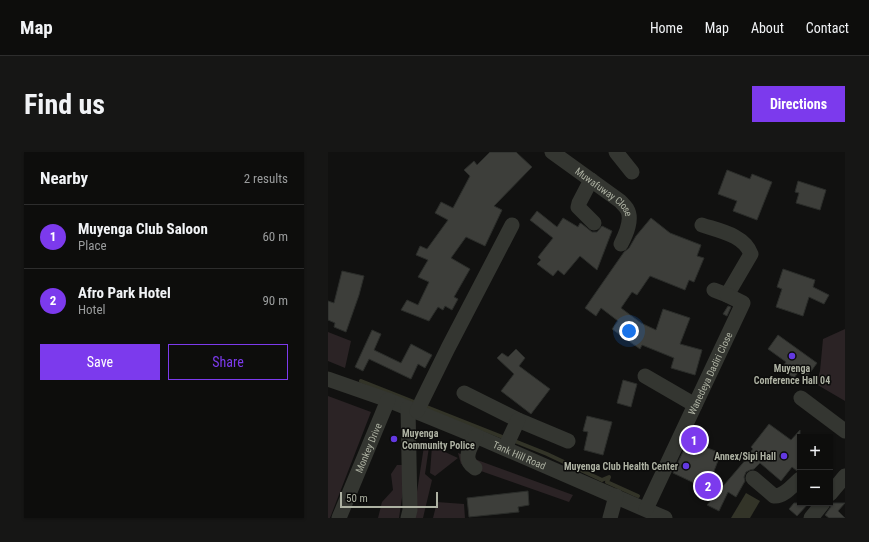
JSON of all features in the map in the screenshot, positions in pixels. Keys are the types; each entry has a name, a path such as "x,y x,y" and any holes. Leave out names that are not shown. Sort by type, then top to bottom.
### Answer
{"street":[{"name":"Muwafuway Close","path":"552,152 620,201 628,210 629,222 621,244"},
{"path":"616,152 632,172"},
{"path":"591,180 578,207 594,223"},
{"path":"408,518 410,510 412,410 448,348 512,225"},
{"name":"Wanedeya Dadiri Close","path":"646,509 743,303 721,293 751,254 748,246 736,237 702,225"},
{"path":"645,376 695,405"},
{"name":"Tank Hill Road","path":"328,379 388,400 476,436 665,518"},
{"path":"464,393 518,420 568,441"},
{"path":"801,398 845,431"},
{"name":"Monkey Drive","path":"339,518 388,400"},
{"path":"505,448 518,420"},
{"path":"475,468 468,461 468,453 476,436"},
{"path":"833,490 845,476"},
{"path":"753,478 777,497 782,495 797,482"},
{"path":"610,518 616,496"},
{"path":"810,518 820,506"}],"shaded area":[{"path":"845,329 845,401 816,384 820,371 823,339"},
{"path":"328,332 351,341 345,368 328,361"},
{"path":"328,396 371,412 330,518 328,518"},
{"path":"424,446 429,447 425,474 432,480 423,518 413,518"},
{"path":"432,446 458,458 435,476 430,473"},
{"path":"458,453 573,495 569,502 461,464"},
{"path":"397,465 406,465 399,518 378,518 382,502 393,490 391,474"},
{"path":"746,493 760,501 750,518 731,518"},
{"path":"437,502 464,504 465,518 433,518"}],"building":[{"path":"490,152 516,152 532,167 494,206 502,210 485,246 466,237 451,258 470,269 454,297 458,299 452,310 445,306 443,310 438,307 429,321 401,310 407,300 418,305 429,282 418,277 428,260 416,255 420,246 427,249 448,220 435,213 441,202 453,208 470,176 464,170 474,161 477,165"},
{"path":"727,170 750,179 752,174 772,182 757,220 733,211 737,201 718,194"},
{"path":"798,181 826,190 820,210 796,203 799,193 795,192"},
{"path":"537,211 557,227 563,218 578,227 580,223 592,232 597,232 602,226 612,231 597,270 580,256 564,275 558,270 553,276 537,264 541,260 538,257 553,238 530,220"},
{"path":"651,218 670,233 701,245 697,256 704,258 694,282 689,280 685,290 650,276 637,295 632,292 621,308 641,323 656,330 663,309 690,318 680,344 702,350 695,375 671,368 674,358 642,345 640,349 612,329 618,321 601,308 596,316 585,308 624,252 629,248 636,236"},
{"path":"783,269 815,280 813,287 829,295 824,304 809,297 803,316 776,307 782,289 777,287"},
{"path":"342,271 364,276 346,332 334,327 335,323 328,320 328,301 334,303"},
{"path":"728,306 731,307 727,316 723,314"},
{"path":"372,330 381,334 374,350 401,363 411,344 432,355 425,368 418,364 411,379 369,359 363,371 355,367"},
{"name":"Muyenga Conference Hall 04","path":"778,335 817,363 807,377 799,371 794,378 781,369 786,362 768,349"},
{"path":"516,349 525,358 519,366 550,389 531,414 501,391 514,374 497,358 502,353 508,357"},
{"path":"623,380 637,384 631,407 617,403"},
{"path":"587,416 612,422 603,455 584,450 588,432 583,431"},
{"path":"769,424 791,440 800,430 800,434 797,434 797,471 792,467 781,481 760,463 754,469 746,472 744,477 745,481 736,497 728,492 719,511 707,505 748,457 747,456 753,449 751,447"},
{"path":"694,428 704,432 699,445 721,453 707,489 673,473"},
{"path":"528,491 529,505 518,507 519,512 469,517 467,498"},
{"path":"794,503 797,503 797,506 806,506 797,516 789,509"},
{"path":"833,503 845,503 838,511 845,518 829,518 825,515 831,506 833,506"}],"waterway":[{"path":"361,381 505,438"},
{"path":"512,440 547,454 602,480 609,477 607,482 638,496"}],"place":[{"name":"Muyenga Conference Hall 04","path":"792,356"},
{"name":"Muyenga Community Police","path":"394,439"},
{"name":"Muyenga Club Saloon","path":"694,440"},
{"name":"Annex/Sipi Hall","path":"784,456"},
{"name":"Muyenga Club Health Center","path":"686,466"},
{"name":"Afro Park Hotel","path":"708,486"}]}
